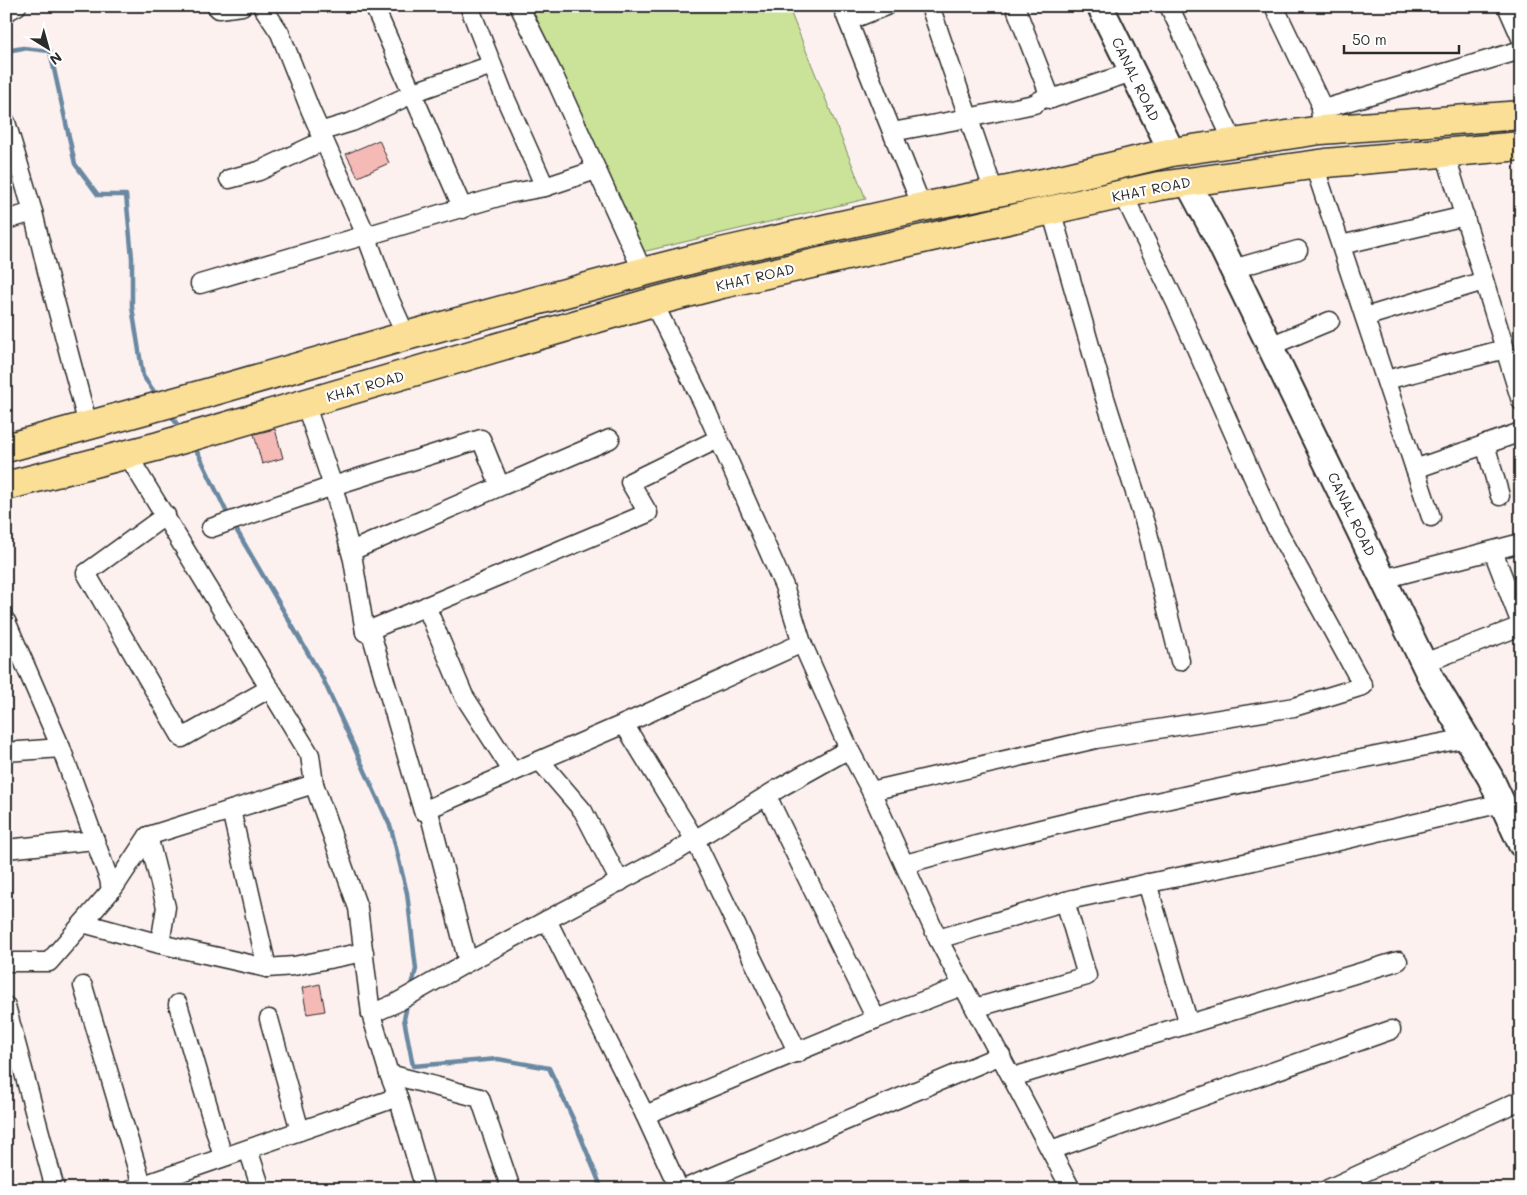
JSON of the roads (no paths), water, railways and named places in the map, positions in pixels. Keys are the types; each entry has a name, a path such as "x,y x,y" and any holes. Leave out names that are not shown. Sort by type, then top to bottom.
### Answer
{"highway":[{"path":"6,448 643,272 922,206 1043,183 1172,152 1233,144 1321,120 1521,115"},
{"name":"KHAT ROAD","path":"6,486 159,446 653,302 722,284 1050,210 1187,181 1314,164 1521,146"},
{"path":"1172,152 1187,181"},
{"path":"643,272 653,302"}],"street":[{"path":"6,12 17,6"},
{"path":"216,6 219,9 242,6"},
{"path":"262,6 280,34 321,136 366,235 390,300 406,336"},
{"path":"374,6 463,209"},
{"path":"469,6 504,96 545,187"},
{"path":"519,6 555,78 643,272"},
{"path":"886,6 845,14 922,206"},
{"path":"930,6 994,192"},
{"path":"1015,6 1051,99"},
{"name":"CANAL ROAD","path":"1100,6 1172,152"},
{"path":"1169,6 1233,144"},
{"path":"1274,6 1320,102 1321,120 1521,50"},
{"path":"1507,6 1521,38"},
{"path":"229,180 259,171 321,136 412,95 453,78 492,65"},
{"path":"892,132 1034,104 1044,98 1051,99 1132,72"},
{"path":"6,122 33,212 51,288 88,425"},
{"path":"1445,153 1521,401"},
{"path":"1314,164 1431,517"},
{"path":"200,284 366,235 463,209 508,194 545,187 596,170"},
{"name":"CANAL ROAD","path":"1187,181 1233,270 1424,663 1490,777 1518,833"},
{"path":"871,791 1096,739 1294,707 1363,686 1272,520 1176,303 1123,194"},
{"path":"1050,210 1148,533 1180,661"},
{"path":"6,220 33,212"},
{"path":"1341,245 1465,216"},
{"path":"1233,270 1298,250"},
{"path":"1365,317 1484,281"},
{"path":"653,302 703,403 784,586 802,643 849,750 906,864 938,939 1071,1189"},
{"path":"1270,346 1330,321"},
{"path":"1386,380 1505,348"},
{"path":"305,404 333,486 350,549 365,632"},
{"path":"1415,469 1521,432"},
{"path":"211,528 333,486 481,439 500,486"},
{"path":"350,549 358,548 610,439"},
{"path":"365,632 648,513 630,482 718,439"},
{"path":"1485,444 1500,496"},
{"path":"127,454 166,515 310,755 314,784 358,908 371,1014 425,1189"},
{"path":"166,515 86,573 182,738 270,688"},
{"path":"1383,579 1521,543"},
{"path":"1424,663 1521,625 1493,550"},
{"path":"426,606 464,696 513,772"},
{"path":"6,621 61,748 110,879 111,890"},
{"path":"365,632 371,633 423,810 624,724 802,643"},
{"path":"624,724 695,840 798,1053"},
{"path":"906,864 1001,838 1145,804 1466,738"},
{"path":"6,752 61,748"},
{"path":"371,1014 396,1003 468,962 620,882 849,750"},
{"path":"540,761 583,811 620,882"},
{"path":"6,962 49,962 111,890 148,836 314,784"},
{"path":"767,796 876,1019"},
{"path":"938,939 1065,901 1240,864 1502,803"},
{"path":"428,808 468,962"},
{"path":"231,810 267,968"},
{"path":"148,836 166,907 160,944"},
{"path":"6,849 95,840"},
{"path":"1147,883 1189,1024"},
{"path":"974,1008 1086,976 1065,901"},
{"path":"547,920 645,1115 679,1189"},
{"path":"83,923 160,944 267,968 294,966 364,952"},
{"path":"1013,1077 1398,961"},
{"path":"83,986 137,1187 398,1097"},
{"path":"645,1115 876,1019 962,986"},
{"path":"178,1004 224,1157"},
{"path":"6,1006 55,1189"},
{"path":"269,1020 300,1130"},
{"path":"1051,1150 1390,1030"},
{"path":"684,1189 1001,1055"},
{"path":"389,1074 480,1098 511,1189"},
{"path":"1328,1189 1521,1100"},
{"path":"248,1149 260,1189"}],"waterway":[{"path":"6,51 23,48 50,51 75,164 98,195 126,195 132,258 132,307 143,376 158,397"},
{"path":"170,414 181,430"},
{"path":"193,446 229,517"},
{"path":"233,524 323,679 391,828 407,893 416,969 411,989"},
{"path":"408,1001 404,1019 413,1066 498,1059 549,1068 575,1123 602,1189"}]}
